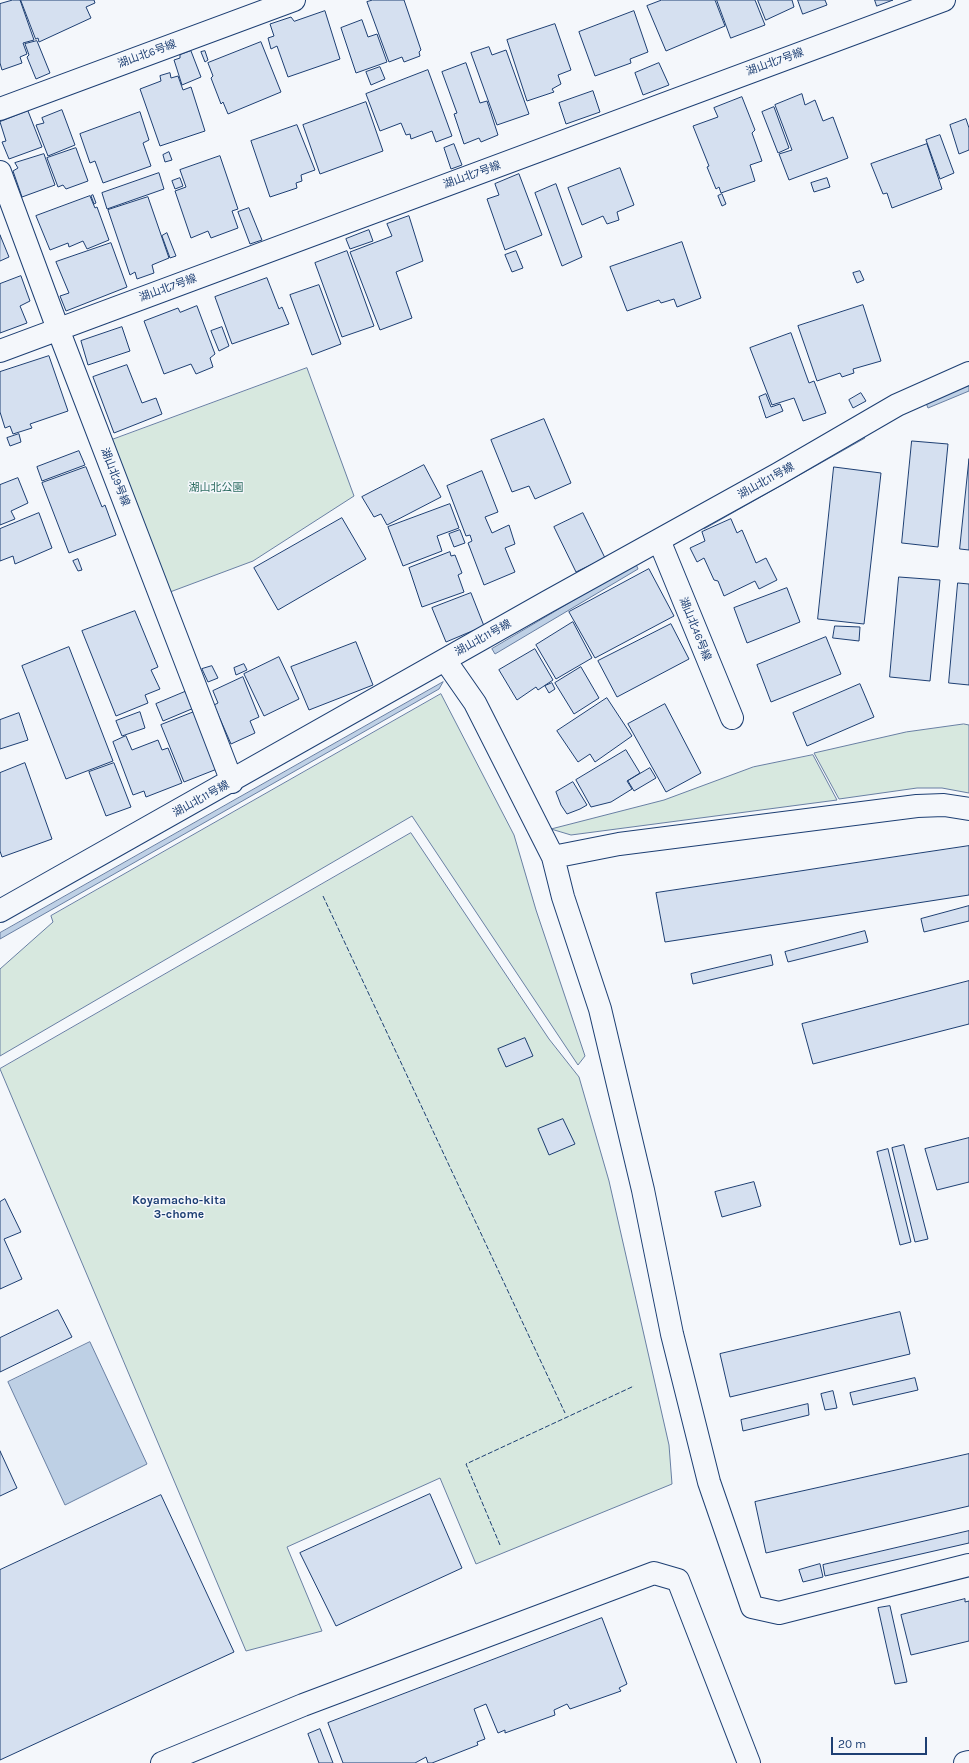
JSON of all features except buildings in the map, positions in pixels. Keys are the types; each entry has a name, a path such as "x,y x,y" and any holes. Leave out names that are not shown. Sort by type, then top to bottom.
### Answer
{"street":[{"name":"湖山北6号線","path":"0,109 294,0"},
{"name":"湖山北7号線","path":"0,350 944,0"},
{"name":"湖山北9号線","path":"0,172 58,329 232,782"},
{"name":"湖山北11号線","path":"0,911 778,474 897,404 969,373"},
{"name":"湖山北46号線","path":"659,540 732,718"},
{"path":"445,660 475,703 553,857 563,897 600,1009 643,1190 672,1334 709,1482 752,1607 779,1613 969,1565"},
{"path":"553,857 619,844 917,806 944,805 969,809"},
{"path":"162,1763 303,1705 654,1573 678,1580 749,1763"},
{"path":"965,1763 969,1762"}],"green space":[{"name":"湖山北公園","path":"307,368 354,496 253,561 170,592 109,441"},
{"path":"441,694 514,835 536,910 585,1056 578,1065 412,816 0,1056 0,969 53,922 51,916"},
{"path":"964,724 969,725 969,793 942,788 917,788 839,799 814,753 906,732"},
{"path":"813,755 837,800 571,835 551,829 664,800 753,767"},
{"path":"411,833 549,1039 579,1077 609,1181 669,1445 672,1484 476,1564 440,1478 287,1547 322,1631 246,1651 0,1069"}],"water":[{"path":"969,386 969,391 928,408 926,403"},
{"path":"862,434 865,438 704,529 703,526"},
{"path":"636,564 638,569 495,654 492,649"},
{"path":"443,682 439,689 0,939 0,933"},
{"path":"90,1342 147,1464 65,1505 8,1382"}],"fence":[{"path":"323,896 565,1413"},
{"path":"500,1545 466,1464 634,1386"}],"district":[{"name":"Koyamacho-kita 3-chome","path":"179,1208"}]}
